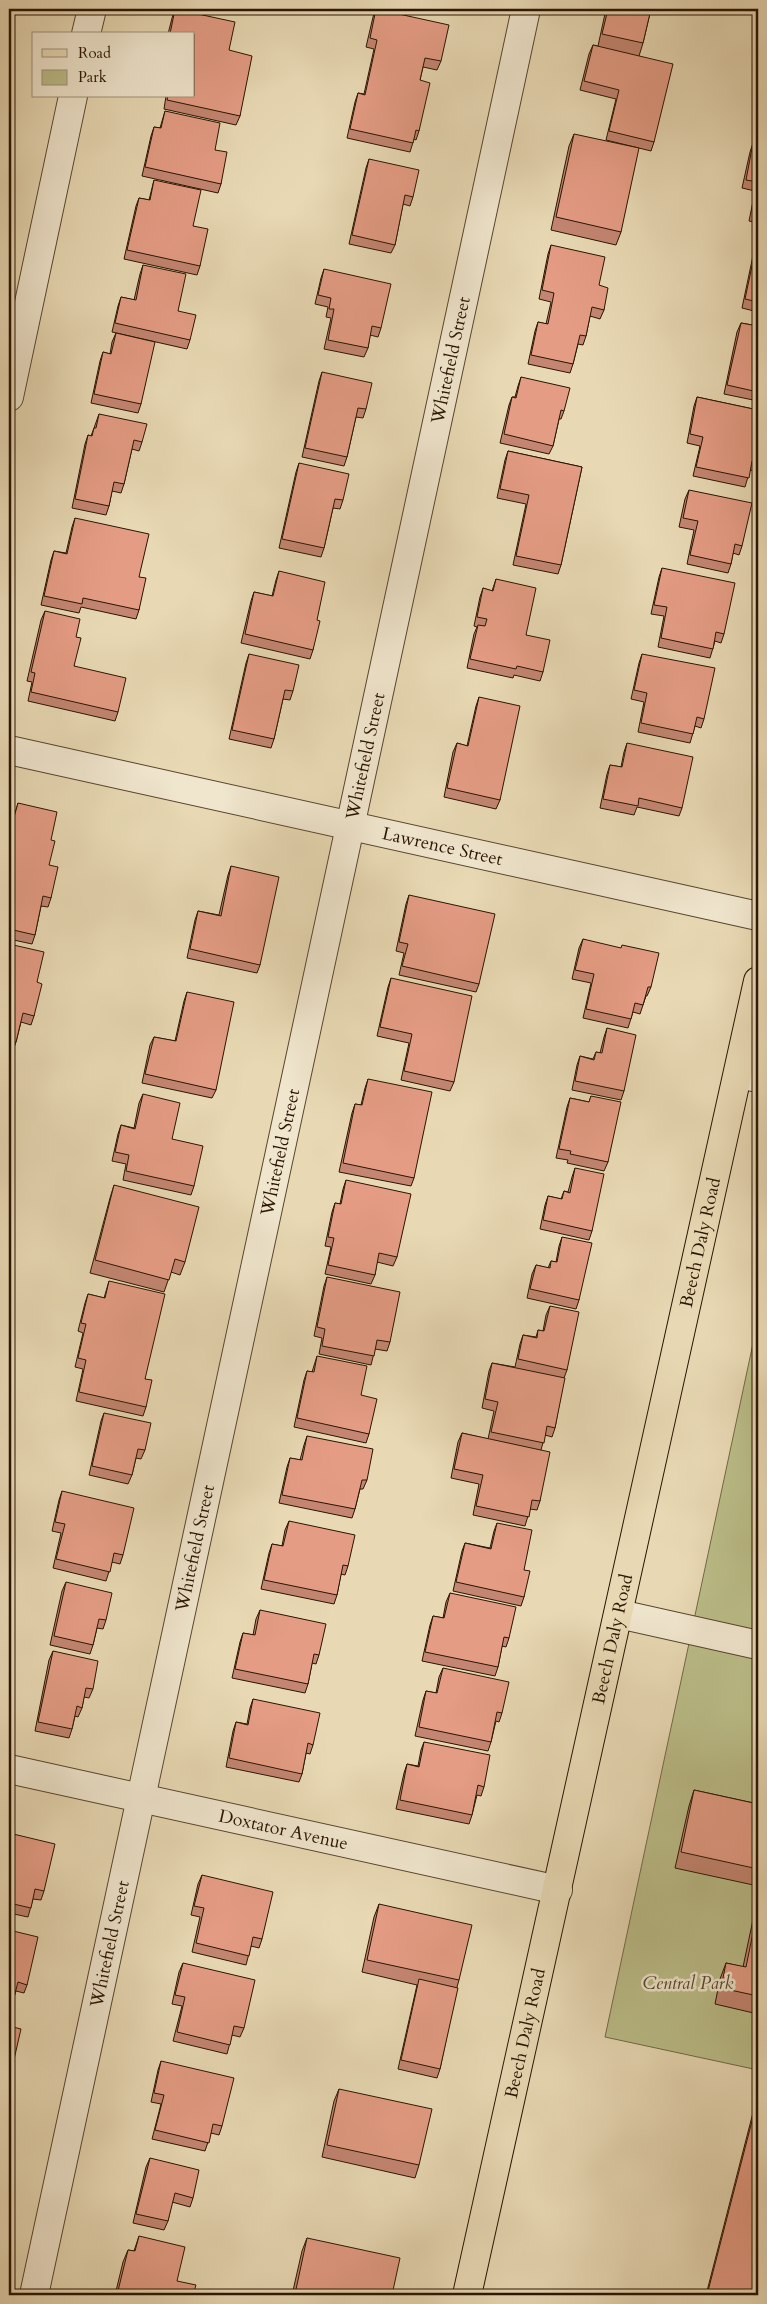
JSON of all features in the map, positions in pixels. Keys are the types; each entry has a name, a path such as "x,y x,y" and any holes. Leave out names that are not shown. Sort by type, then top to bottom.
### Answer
{"main road":[{"name":"Beech Daly Road","path":"467,2295 619,1614 748,1076 758,981"}],"street":[{"path":"86,32 92,9"},
{"name":"Whitefield Street","path":"34,2295 526,9"},
{"path":"9,397 73,98"},
{"name":"Lawrence Street","path":"9,750 758,916"},
{"path":"619,1614 758,1645"},
{"name":"Doxtator Avenue","path":"9,1769 558,1890"}],"green space":[{"name":"Central Park","path":"758,1320 758,2070 605,2037"}],"building":[{"path":"175,9 235,22 229,50 252,56 240,116 167,100 168,98 195,98 195,32 170,32"},
{"path":"376,9 449,25 441,61 425,58 420,80 430,83 419,131 416,130 413,143 350,129 358,93 365,95 377,40 370,38"},
{"path":"608,9 651,9 643,43 602,34"},
{"path":"593,45 673,64 654,142 609,131 619,90 584,81"},
{"path":"165,111 220,123 215,150 227,152 221,184 145,167 154,127 161,128"},
{"path":"574,134 639,148 621,232 556,217"},
{"path":"753,143 758,144 758,182 746,180"},
{"path":"369,159 419,170 413,197 405,195 395,245 352,235"},
{"path":"154,180 201,190 193,226 208,229 200,266 127,250 139,198 150,200"},
{"path":"758,184 758,214 752,212"},
{"path":"758,238 758,302 745,299"},
{"path":"551,245 605,257 599,285 608,288 604,310 592,307 586,336 580,335 573,364 531,355 538,322 548,324 554,293 542,290"},
{"path":"143,265 186,274 178,311 196,315 190,340 115,323 121,297 136,300"},
{"path":"324,269 391,284 381,328 372,326 368,348 328,340 334,309 329,309 331,298 318,295"},
{"path":"741,323 758,326 758,392 727,385"},
{"path":"116,333 155,342 141,404 94,394 103,352 111,354"},
{"path":"322,372 372,383 366,409 358,408 347,457 305,448"},
{"path":"521,377 570,388 564,411 561,410 553,446 504,434 512,397 516,398"},
{"path":"697,397 758,410 758,463 752,461 749,478 696,467 703,437 690,434"},
{"path":"99,414 147,424 142,442 134,440 124,484 114,482 109,506 75,499 88,435 92,436"},
{"path":"508,451 582,467 561,565 516,556 529,495 500,489"},
{"path":"299,463 349,474 343,500 335,499 324,548 282,539"},
{"path":"689,490 752,503 742,546 735,544 731,564 690,555 698,521 683,518"},
{"path":"75,518 149,534 139,577 146,578 139,610 83,598 82,604 44,596 54,551 67,554"},
{"path":"662,568 735,583 724,634 716,632 713,649 661,638 667,607 654,605"},
{"path":"279,571 325,582 317,620 320,621 313,650 245,634 254,592 273,596"},
{"path":"496,579 536,588 526,635 550,640 543,672 517,666 516,669 470,659 478,625 485,626 487,619 477,617 483,588 493,591"},
{"path":"45,611 80,619 76,637 81,638 74,666 126,678 118,712 31,692 35,673 31,672"},
{"path":"249,654 299,665 293,691 285,690 274,739 232,730"},
{"path":"642,654 715,668 704,719 697,717 693,734 641,723 647,693 634,690"},
{"path":"479,697 520,706 500,800 447,788 457,743 468,746"},
{"path":"627,743 693,757 682,808 639,798 638,806 603,799 610,765 622,767"},
{"path":"18,803 57,812 51,840 55,841 49,865 58,867 51,898 43,896 35,935 9,929 9,835"},
{"path":"231,866 279,877 260,965 190,949 198,911 221,916"},
{"path":"409,895 495,914 479,984 402,966 408,944 399,942"},
{"path":"583,939 621,948 622,945 659,953 651,987 648,987 643,1005 635,1003 631,1019 586,1009 594,974 575,970"},
{"path":"9,944 44,952 37,982 42,984 34,1016 23,1013 16,1042 9,1040"},
{"path":"391,978 472,996 454,1082 404,1071 412,1034 380,1027"},
{"path":"187,992 234,1002 216,1090 145,1074 154,1037 176,1041"},
{"path":"607,1028 636,1035 624,1091 575,1081 580,1056 594,1060 596,1052 602,1053"},
{"path":"9,1051 12,1051 9,1067"},
{"path":"368,1079 432,1092 414,1178 343,1163 355,1104 362,1105"},
{"path":"143,1094 180,1103 172,1139 203,1146 194,1186 126,1171 129,1155 115,1152 121,1125 135,1129"},
{"path":"591,1096 621,1102 608,1162 570,1154 571,1151 559,1149 570,1098 589,1102"},
{"path":"575,1168 604,1174 592,1231 543,1220 548,1196 562,1199 564,1191 570,1193"},
{"path":"346,1180 411,1194 397,1257 379,1253 375,1275 328,1265 334,1238 328,1237 335,1203 341,1204"},
{"path":"114,1185 199,1207 185,1262 175,1259 169,1280 95,1260"},
{"path":"562,1237 592,1243 579,1300 530,1289 536,1265 550,1268 551,1261 557,1262"},
{"path":"327,1277 400,1292 390,1342 377,1340 374,1356 322,1346 325,1329 317,1327"},
{"path":"109,1281 165,1294 145,1379 152,1380 146,1407 79,1392 86,1360 78,1358 86,1324 81,1323 88,1294 105,1298"},
{"path":"550,1306 579,1312 567,1370 518,1359 523,1335 537,1338 538,1330 544,1331"},
{"path":"317,1356 367,1366 361,1395 377,1399 369,1434 297,1418 307,1371 314,1372"},
{"path":"492,1363 565,1378 555,1428 547,1426 544,1443 491,1432 498,1402 485,1399"},
{"path":"104,1413 151,1423 145,1450 138,1449 132,1475 92,1466"},
{"path":"462,1433 550,1452 540,1501 532,1500 529,1517 476,1506 483,1475 454,1469"},
{"path":"307,1436 373,1449 367,1480 362,1480 355,1509 282,1495 290,1458 302,1460"},
{"path":"62,1491 134,1508 123,1555 114,1553 110,1572 56,1559 65,1524 55,1522"},
{"path":"289,1521 355,1535 348,1566 343,1565 337,1595 264,1580 272,1544 283,1546"},
{"path":"497,1523 532,1530 524,1570 530,1571 524,1597 456,1582 465,1543 491,1549"},
{"path":"66,1582 112,1593 106,1620 99,1619 93,1645 54,1636"},
{"path":"450,1593 516,1607 509,1638 504,1637 498,1667 425,1652 433,1616 444,1618"},
{"path":"260,1610 326,1624 319,1655 314,1654 308,1684 235,1669 243,1633 255,1635"},
{"path":"53,1651 98,1661 93,1689 86,1688 82,1708 77,1706 72,1729 38,1722"},
{"path":"443,1668 509,1682 502,1713 497,1712 491,1742 419,1727 426,1691 437,1693"},
{"path":"253,1699 320,1713 313,1745 308,1743 302,1774 229,1758 236,1722 248,1725"},
{"path":"424,1742 490,1755 484,1787 478,1785 472,1815 400,1800 407,1764 419,1767"},
{"path":"694,1790 758,1804 758,1869 681,1852"},
{"path":"9,1833 55,1844 44,1891 35,1889 31,1908 9,1903"},
{"path":"202,1875 273,1892 262,1939 253,1937 249,1956 196,1943 204,1908 194,1906"},
{"path":"379,1904 472,1925 459,1980 367,1960"},
{"path":"758,1908 758,1996 721,1988 726,1963 746,1967"},
{"path":"9,1930 38,1937 27,1985 18,1982 13,2001 9,2000"},
{"path":"183,1963 255,1980 244,2028 234,2026 230,2045 177,2032 185,1997 175,1995"},
{"path":"419,1979 458,1988 440,2069 401,2060"},
{"path":"9,2026 21,2029 10,2077 9,2076"},
{"path":"161,2061 234,2078 222,2126 213,2124 209,2143 155,2130 164,2095 154,2093"},
{"path":"339,2089 432,2109 419,2165 327,2145"},
{"path":"758,2098 758,2295 707,2295"},
{"path":"150,2158 199,2170 193,2198 175,2193 168,2221 136,2214"},
{"path":"139,2236 185,2247 177,2281 196,2285 193,2295 117,2295 128,2250 135,2251"},
{"path":"307,2238 400,2258 392,2295 295,2294"}]}
